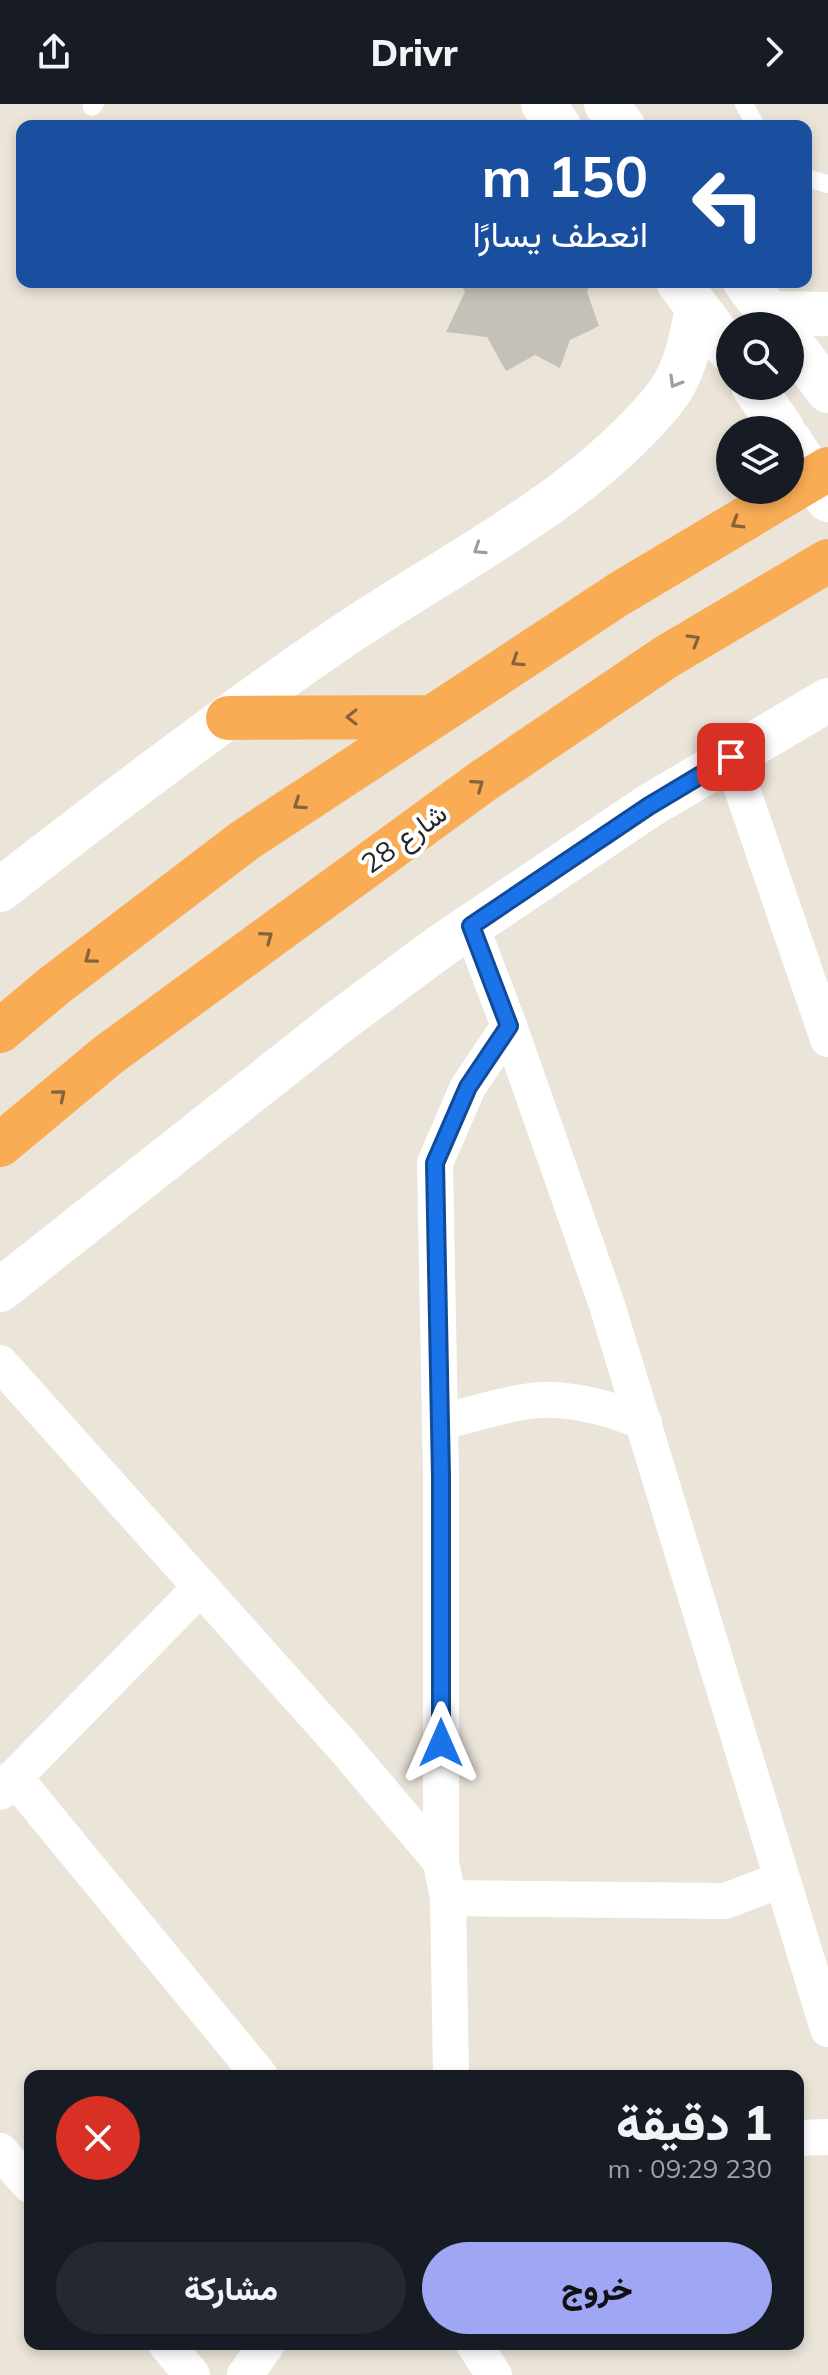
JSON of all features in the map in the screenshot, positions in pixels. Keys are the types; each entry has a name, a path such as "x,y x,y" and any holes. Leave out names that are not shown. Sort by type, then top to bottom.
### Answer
{"highway":[{"path":"0,1031 55,985 244,841 619,594 823,482"},
{"name":"شارع 28","path":"0,1145 108,1055 483,781 666,657 828,561"},
{"path":"228,718 430,717"}],"main road":[{"path":"606,104 618,120"},
{"path":"687,295 716,333"},
{"path":"0,890 341,637 566,493 601,465 634,434 676,382 687,360 687,295"},
{"path":"804,315 828,314"},
{"path":"804,359 828,391"},
{"path":"804,458 823,482"},
{"path":"0,1290 340,1021 471,926 610,832 828,700"}],"street":[{"path":"731,757 828,1039"},
{"path":"471,926 607,1305 828,2029"},
{"path":"451,2070 448,1898 441,1862 440,1423 435,1163 468,1087 509,1026"},
{"path":"0,1363 349,1753 441,1862"},
{"path":"440,1423 531,1401 572,1402 613,1409 644,1422"},
{"path":"201,1587 7,1784 255,2070"},
{"path":"448,1898 725,1901 781,1880"},
{"path":"804,2138 828,2137"},
{"path":"0,2151 24,2178"},
{"path":"171,2350 192,2375"},
{"path":"245,2375 263,2350"},
{"path":"478,2350 494,2375"}],"building":[{"path":"463,288 589,288 587,292 599,326 570,340 560,368 535,355 506,371 487,337 446,332 465,292"}],"route":[{"path":"441,1743 441,1477 435,1163 468,1087 509,1026 471,926 649,806 731,757"}]}
